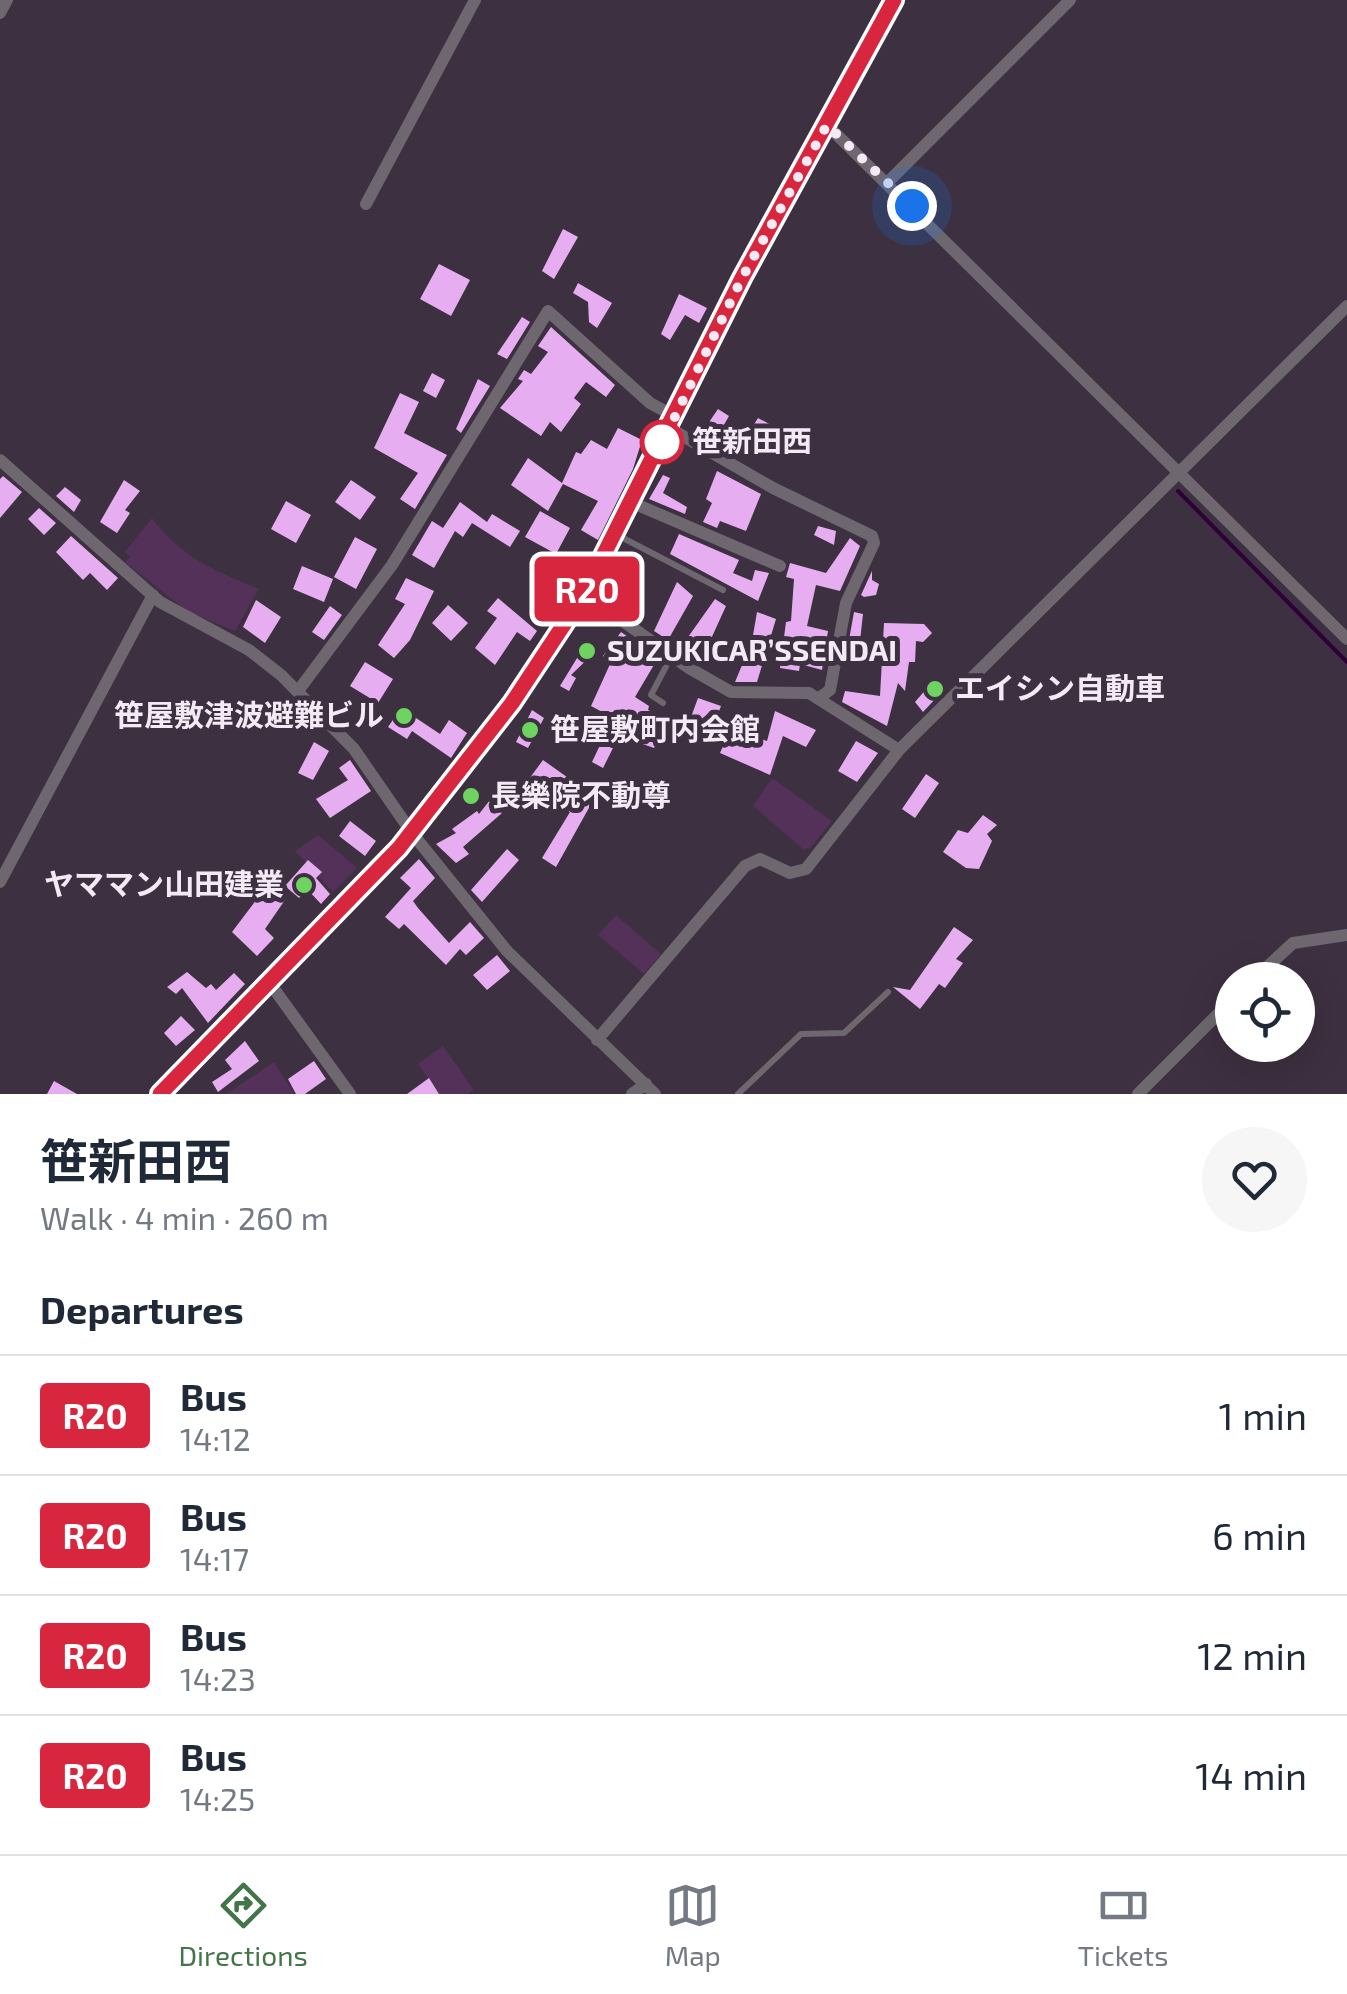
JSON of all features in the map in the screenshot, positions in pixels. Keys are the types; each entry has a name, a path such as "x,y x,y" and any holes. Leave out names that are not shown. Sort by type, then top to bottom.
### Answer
{"main road":[{"path":"160,1094 412,833 512,703 584,594 742,278 894,0"}],"street":[{"path":"0,13 7,0"},
{"path":"366,204 475,0"},
{"path":"888,182 1070,0"},
{"path":"827,125 1347,639"},
{"path":"597,1040 745,866 760,859 790,873 806,870 899,750 1347,306"},
{"path":"298,692 392,565 548,311 672,422 773,488 872,536 874,543 846,604 830,690 819,698"},
{"path":"0,460 153,595 197,625 250,650 298,692 354,749 412,833 507,951 650,1089"},
{"path":"640,506 780,566"},
{"path":"584,594 731,692 809,693 899,750"},
{"path":"0,882 153,595"},
{"path":"1272,962 1293,942 1347,935"},
{"path":"270,982 350,1094"},
{"path":"1138,1094 1215,1017"},
{"path":"632,1094 650,1089"}],"lane":[{"path":"623,538 723,590"},
{"path":"664,703 651,695 672,656"},
{"path":"738,1094 801,1034 844,1033 888,992"}],"shaded area":[{"path":"152,518 187,553 259,589 235,631 187,611 125,562 130,557 125,552"},
{"path":"772,778 832,821 810,848 803,849 753,806"},
{"path":"318,835 357,868 333,892 295,851"},
{"path":"616,915 661,954 644,974 598,935"},
{"path":"443,1046 474,1090 468,1094 439,1094 418,1064"},
{"path":"274,1062 294,1094 226,1094"}],"building":[{"path":"563,229 578,237 554,279 542,271"},
{"path":"439,264 470,280 451,316 420,299"},
{"path":"578,283 612,303 597,328 589,322 588,302 573,293"},
{"path":"679,294 707,308 699,323 685,315 670,340 661,334"},
{"path":"522,317 530,322 507,359 497,354"},
{"path":"551,327 615,385 606,397 586,382 574,398 581,404 561,432 550,422 541,436 500,408 523,381 518,379 524,370 531,374 548,352 538,346"},
{"path":"432,373 445,380 436,398 423,391"},
{"path":"478,379 490,386 461,433 456,429"},
{"path":"400,393 419,402 404,433 447,455 415,509 400,499 418,473 374,448"},
{"path":"718,409 729,416 716,439 703,431"},
{"path":"758,418 775,427 759,453 743,442"},
{"path":"618,428 642,440 633,469 598,540 581,530 598,501 563,484 548,511 511,485 528,458 562,483 576,452 581,454 591,440 607,449"},
{"path":"717,471 761,494 746,531 720,521 717,528 703,522 712,503 706,499"},
{"path":"663,475 670,478 663,493 687,507 685,514 649,499"},
{"path":"3,476 22,492 0,518 0,479"},
{"path":"124,480 140,491 125,510 130,513 117,533 100,522"},
{"path":"351,480 376,497 360,520 335,502"},
{"path":"65,487 81,500 74,512 56,496"},
{"path":"286,501 311,515 296,543 271,529"},
{"path":"460,502 487,522 492,514 520,531 510,547 472,523 463,537 455,531 434,568 412,555 432,521 443,528"},
{"path":"39,508 56,523 44,535 28,519"},
{"path":"540,511 570,528 556,554 525,537"},
{"path":"818,526 836,531 834,545 814,535"},
{"path":"679,534 739,560 733,573 752,581 755,570 769,573 758,601 670,554"},
{"path":"71,536 118,578 107,590 90,573 83,580 56,552"},
{"path":"355,537 377,549 356,589 334,577"},
{"path":"850,538 860,546 840,591 816,585 807,626 828,631 822,670 800,664 799,671 780,668 786,622 791,621 794,579 786,577 790,563 826,573"},
{"path":"302,566 333,579 324,602 293,589"},
{"path":"872,571 872,580 879,584 876,595 864,597 861,595"},
{"path":"406,578 434,591 410,640 394,658 378,645 405,604 395,599"},
{"path":"677,582 693,596 668,640 654,631"},
{"path":"498,598 537,631 530,641 517,632 495,665 475,648 497,618 487,611"},
{"path":"715,599 726,606 700,663 686,654 692,644 686,640"},
{"path":"256,600 281,617 265,643 243,627"},
{"path":"448,605 468,623 451,641 432,623"},
{"path":"330,606 342,615 324,640 312,632"},
{"path":"757,612 776,619 757,682 735,682 752,641"},
{"path":"854,612 863,614 860,641 849,640"},
{"path":"884,623 924,624 932,633 923,642 916,641 915,662 909,662 905,691 898,683 887,726 842,702 845,691 880,696"},
{"path":"621,632 658,658 635,697 649,706 648,710 680,725 674,746 660,740 654,748 631,740 629,744 617,737 623,723 591,706 611,662 603,656"},
{"path":"588,640 598,649 571,675 576,678 569,691 560,686"},
{"path":"365,662 393,679 378,703 350,686"},
{"path":"928,687 938,696 923,712 915,702"},
{"path":"698,698 721,706 715,722 767,741 775,711 816,730 806,747 783,736 770,775 720,753 724,744 687,728"},
{"path":"401,708 440,734 449,720 467,733 451,758 412,731 407,739 388,727"},
{"name":"笹屋敷町内会館","path":"532,710 544,718 528,748 516,742"},
{"path":"602,741 614,746 603,768 592,762"},
{"path":"856,741 878,753 857,782 838,771"},
{"path":"314,742 329,751 313,780 298,773"},
{"path":"350,760 371,791 330,818 316,799 348,780 339,768"},
{"path":"543,760 595,797 556,867 542,858 570,812 547,798 543,803 532,795 519,812 510,805"},
{"path":"926,774 939,783 915,818 902,809"},
{"path":"501,786 506,789 495,808 502,813 463,847 469,854 456,863 436,844 456,833 452,829 477,811 479,814"},
{"path":"983,815 997,825 987,834 992,841 979,869 966,868 943,852 958,830 968,833"},
{"path":"350,821 376,841 365,856 339,836"},
{"path":"507,849 519,860 482,902 471,890"},
{"path":"419,859 435,878 413,901 418,908 449,943 470,922 484,938 466,955 460,949 446,965 404,924 399,929 385,917 411,888 400,878"},
{"path":"308,860 322,872 316,878 330,894 321,904 307,889 299,898 285,886"},
{"path":"269,883 287,897 265,929 274,938 257,956 232,932"},
{"path":"954,927 973,940 956,959 963,963 945,988 939,984 920,1009 893,987 910,990"},
{"path":"497,955 510,971 487,990 473,975"},
{"path":"187,972 206,988 211,984 216,990 234,973 245,984 208,1023 182,988 176,994 167,987"},
{"path":"181,1016 195,1030 176,1046 164,1033"},
{"path":"245,1041 259,1061 218,1092 212,1082 232,1069 225,1060"},
{"path":"314,1061 326,1079 305,1094 296,1094 288,1079"},
{"path":"429,1078 439,1094 407,1094"},
{"path":"54,1081 77,1094 47,1094"}],"waterway":[{"path":"1178,491 1347,662"}],"bus line":[{"name":"R20","path":"160,1094 399,848 512,703 584,594 632,505 742,278 894,0"}],"place":[{"name":"笹新田西","path":"662,442"},
{"name":"SUZUKICAR’SSENDAI","path":"587,651"},
{"name":"エイシン自動車","path":"935,689"},
{"name":"笹屋敷津波避難ビル","path":"404,716"},
{"name":"笹屋敷町内会館","path":"530,730"},
{"name":"長樂院不動尊","path":"471,796"},
{"name":"ヤママン山田建業","path":"304,885"}],"route":[{"path":"662,442 657,454 742,278 827,125 912,206"}]}
